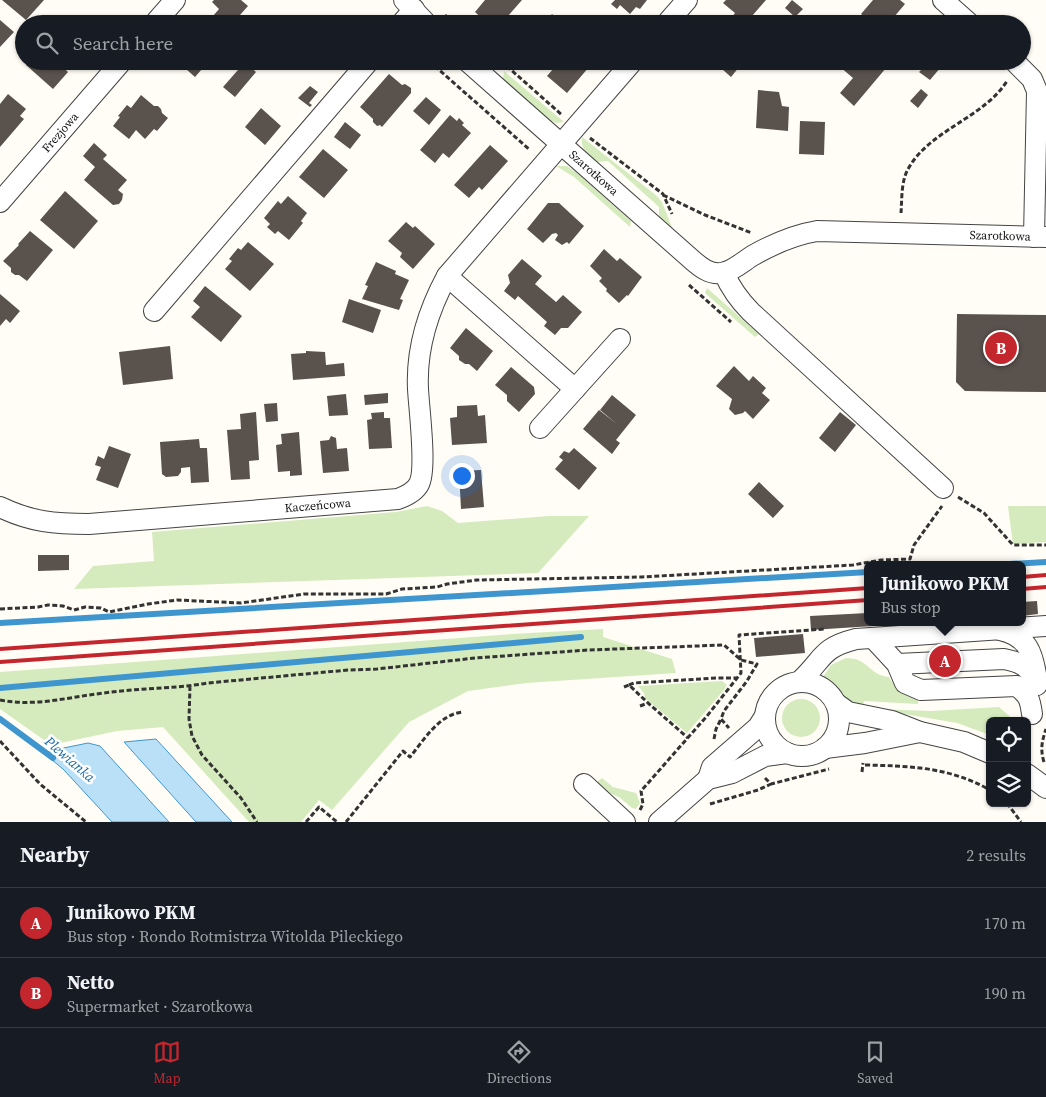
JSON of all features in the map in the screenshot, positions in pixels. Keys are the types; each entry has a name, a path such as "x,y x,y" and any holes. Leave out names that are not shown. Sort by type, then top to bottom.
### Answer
{"street":[{"path":"162,15 175,0"},
{"path":"674,15 687,0"},
{"path":"943,0 960,15"},
{"name":"Frezjowa","path":"0,202 114,70"},
{"path":"154,311 360,70"},
{"name":"Szarotkowa","path":"477,70 700,267 707,271 724,273 768,246 800,234 817,231 1040,237"},
{"name":"Kaczeńcowa","path":"0,507 16,515 38,521 58,524 81,524 398,499 410,494 419,484 422,467 418,388 419,355 423,332 430,310 447,276 625,70"},
{"path":"1015,70 1032,79 1037,91 1040,237"},
{"path":"724,273 739,300 751,312 947,491"},
{"path":"447,276 575,389"},
{"path":"540,428 620,339"},
{"path":"800,681 809,673 823,654 835,645 856,639 1046,626"},
{"path":"1000,630 1011,632 1018,636 1027,647 1035,668 1037,706"},
{"path":"873,638 897,664 905,683 921,690 1017,686 1037,706"},
{"path":"897,664 1004,659 1017,662 1026,667 1032,674 1037,706"},
{"path":"708,779 712,767 758,727 765,716 768,703 776,692 787,684 800,681 818,684 832,696 839,712 839,722 837,732 825,748"},
{"path":"836,704 848,712 892,721 920,732 964,742 986,751"},
{"path":"765,716 768,735 778,748 787,753"},
{"path":"660,822 708,779 732,773 765,756 787,753 807,756 825,748 865,743 920,732"},
{"path":"1031,777 1046,788"},
{"path":"584,784 630,819"}],"path":[{"path":"439,70 543,163"},
{"path":"511,70 576,126 663,194 705,215 752,233"},
{"path":"901,233 903,187 906,173 915,159 930,144 998,93 1006,82 1010,70"},
{"path":"663,194 674,220"},
{"path":"746,236 758,230"},
{"path":"684,280 735,326"},
{"path":"875,561 910,559 914,545 947,491 984,513 1013,545 1046,545"},
{"path":"0,609 48,605 63,606 74,610 85,606 100,608 109,612 177,600 241,602 304,594 386,594 402,589 437,587 477,580 642,577 864,563"},
{"path":"630,819 640,810 643,804 641,791 688,738 741,673 742,660 739,635 828,629"},
{"path":"0,700 33,703 104,693 208,683 377,669 475,658 588,650 724,645 742,660 757,664"},
{"path":"624,688 634,683 737,678"},
{"path":"629,685 688,738"},
{"path":"190,686 189,719 192,736 202,754 241,798 257,822"},
{"path":"640,706 648,703"},
{"path":"346,822 403,751 410,756 437,724 456,713 463,712"},
{"path":"1046,729 1041,753 1046,764"},
{"path":"0,741 40,784 86,822"},
{"path":"856,765 907,766 935,769 968,779 986,788"},
{"path":"705,806 758,790 771,784 833,768"},
{"path":"766,779 771,784"},
{"path":"306,822 319,807 337,822"},
{"path":"1010,807 1020,822"}],"green space":[{"path":"504,71 564,122 556,123 550,120 503,79"},
{"path":"582,137 657,196 662,202 673,230 659,217 659,207 608,161 597,162 588,154 583,148"},
{"path":"556,166 567,166 577,173 631,221 630,227 574,177"},
{"path":"707,288 759,334 755,337 705,293"},
{"path":"427,506 442,511 458,523 549,516 589,516 538,573 74,589 93,566 154,561 152,532 396,512"},
{"path":"1008,506 1046,506 1046,542 1013,544"},
{"path":"603,629 603,637 672,659 676,673 526,683 468,691 409,722 332,810 319,800 301,822 249,822 163,727 117,731 51,745 0,709 0,672"},
{"path":"846,658 864,663 882,676 889,677 900,691 918,699 918,704 864,701 863,707 850,701 823,677 831,665"},
{"path":"722,681 727,685 724,690 687,733 645,698 644,693 638,686"},
{"path":"801,699 815,704 820,718 815,732 801,737 787,732 782,718 787,704"},
{"path":"999,707 1010,717 986,717 986,734 957,723 876,709 931,711"},
{"path":"602,778 613,787 636,793 640,803 636,809 619,797 602,790 598,785 598,781"}],"water":[{"path":"156,739 232,822 196,822 124,742"},
{"path":"88,743 100,746 169,822 112,822 63,769 46,755 49,751"}],"building":[{"path":"2,0 44,0 30,15 20,15"},
{"path":"214,0 241,0 248,6 240,15 214,15 219,9 212,2"},
{"path":"485,0 522,0 509,15 478,15 475,12"},
{"path":"615,0 647,0 640,9 636,7 630,14 620,5 617,9 611,4"},
{"path":"726,0 766,0 753,15 734,15 735,13 723,3"},
{"path":"792,0 803,9 797,15 793,15 785,8"},
{"path":"873,0 900,0 905,4 896,15 861,14"},
{"path":"0,20 14,32 0,47"},
{"path":"32,70 66,70 68,72 53,89"},
{"path":"187,70 201,70 195,77"},
{"path":"238,70 254,70 256,72 235,97 223,87"},
{"path":"552,70 586,70 567,93 547,76"},
{"path":"723,70 737,70 731,77"},
{"path":"844,70 884,70 854,106 840,93 853,78"},
{"path":"921,70 938,70 930,80 919,72"},
{"path":"389,74 402,85 405,84 411,88 411,93 382,127 380,125 377,126 373,119 360,107"},
{"path":"310,86 318,92 309,103 312,105 310,107 298,98"},
{"path":"921,89 928,95 918,108 910,101"},
{"path":"758,90 779,92 782,106 789,107 788,131 756,128"},
{"path":"8,94 26,109 20,116 24,119 0,147 0,104"},
{"path":"141,95 154,106 158,106 168,118 157,131 154,129 145,139 136,130 129,139 113,126 127,105 131,108"},
{"path":"426,97 441,110 429,125 413,111"},
{"path":"261,108 281,126 265,145 245,127"},
{"path":"450,115 457,121 459,118 464,123 462,125 471,133 449,158 443,153 435,163 420,150"},
{"path":"800,121 825,122 824,155 799,154"},
{"path":"345,122 361,135 350,149 334,137"},
{"path":"94,143 107,155 103,159 127,180 118,190 123,194 119,204 113,205 84,180 95,167 83,156"},
{"path":"490,145 508,161 482,190 479,187 469,198 454,185"},
{"path":"323,149 348,170 324,198 299,177"},
{"path":"65,191 98,221 74,249 40,220"},
{"path":"288,196 307,213 301,221 303,223 289,240 278,231 275,234 267,227 270,224 264,218 278,201 281,204"},
{"path":"548,203 559,203 584,226 569,244 567,242 562,245 555,240 558,235 556,233 552,234 543,243 527,229"},
{"path":"406,222 413,228 415,226 435,244 413,269 400,257 402,253 388,241"},
{"path":"30,231 53,250 27,281 11,272 11,268 3,261"},
{"path":"248,242 274,264 250,291 225,269 232,261 229,259 238,248 241,250"},
{"path":"604,249 617,261 620,258 642,277 628,296 619,303 606,291 607,289 599,281 602,278 590,266"},
{"path":"522,259 542,276 535,284 556,302 563,295 582,312 568,328 561,328 555,335 544,326 547,322 518,296 515,300 504,291 510,283 508,275"},
{"path":"376,262 396,271 395,274 409,280 400,299 403,300 399,310 362,299 368,286 365,285"},
{"path":"205,286 242,316 221,342 191,317 200,307 193,301"},
{"path":"0,294 20,311 10,323 6,319 0,326"},
{"path":"349,299 381,310 373,333 342,322"},
{"path":"957,314 1046,315 1046,392 965,391 956,382"},
{"path":"466,328 493,351 477,371 469,364 459,360 459,356 450,348"},
{"path":"170,346 173,379 123,385 119,352"},
{"path":"306,351 325,352 326,365 344,363 345,376 293,380 291,354 306,353"},
{"path":"734,366 749,381 753,376 766,388 762,393 770,400 753,419 745,411 735,415 729,409 732,399 716,386"},
{"path":"511,367 534,387 535,394 519,412 507,401 507,395 495,385"},
{"path":"388,393 388,403 365,405 364,395"},
{"path":"346,394 348,415 329,416 327,396"},
{"path":"612,395 636,415 616,440 620,443 612,454 583,429 599,410 617,424 600,410"},
{"path":"277,403 278,421 266,422 264,404"},
{"path":"477,405 478,416 485,415 487,443 452,445 450,418 457,417 457,406"},
{"path":"256,412 259,460 249,461 250,479 231,480 227,430 241,429 240,414"},
{"path":"384,412 384,418 390,418 392,448 369,449 367,420 372,419 371,413"},
{"path":"840,412 856,425 835,452 819,438"},
{"path":"299,432 302,475 290,476 290,471 278,472 276,445 282,444 281,434"},
{"path":"331,436 336,438 337,449 347,448 349,471 323,473 320,441 329,440"},
{"path":"199,439 200,448 207,448 209,482 191,483 190,467 181,468 178,476 166,477 162,474 160,442"},
{"path":"109,446 131,454 118,488 96,480 101,467 95,465 98,456 104,459"},
{"path":"574,448 597,468 579,490 555,469 563,460 559,457 564,451 569,453"},
{"path":"481,470 484,507 461,509 459,471"},
{"path":"759,482 784,506 773,518 748,494"},
{"path":"38,555 69,555 69,570 38,571"},
{"path":"1037,601 1038,614 1026,616 1026,602"},
{"path":"864,613 864,626 873,626 811,630 810,616"},
{"path":"803,634 805,653 756,657 754,638"}],"waterway":[{"path":"1026,563 1046,562"},
{"path":"0,623 864,572"},
{"path":"0,688 581,637"},
{"name":"Plewianka","path":"0,719 53,758"}],"railway":[{"path":"1026,577 1046,575"},
{"path":"1026,589 1046,587"},
{"path":"0,649 864,588"},
{"path":"0,662 864,600"}],"place":[{"name":"Netto","path":"1001,348"},
{"name":"Junikowo PKM","path":"945,661"}]}
